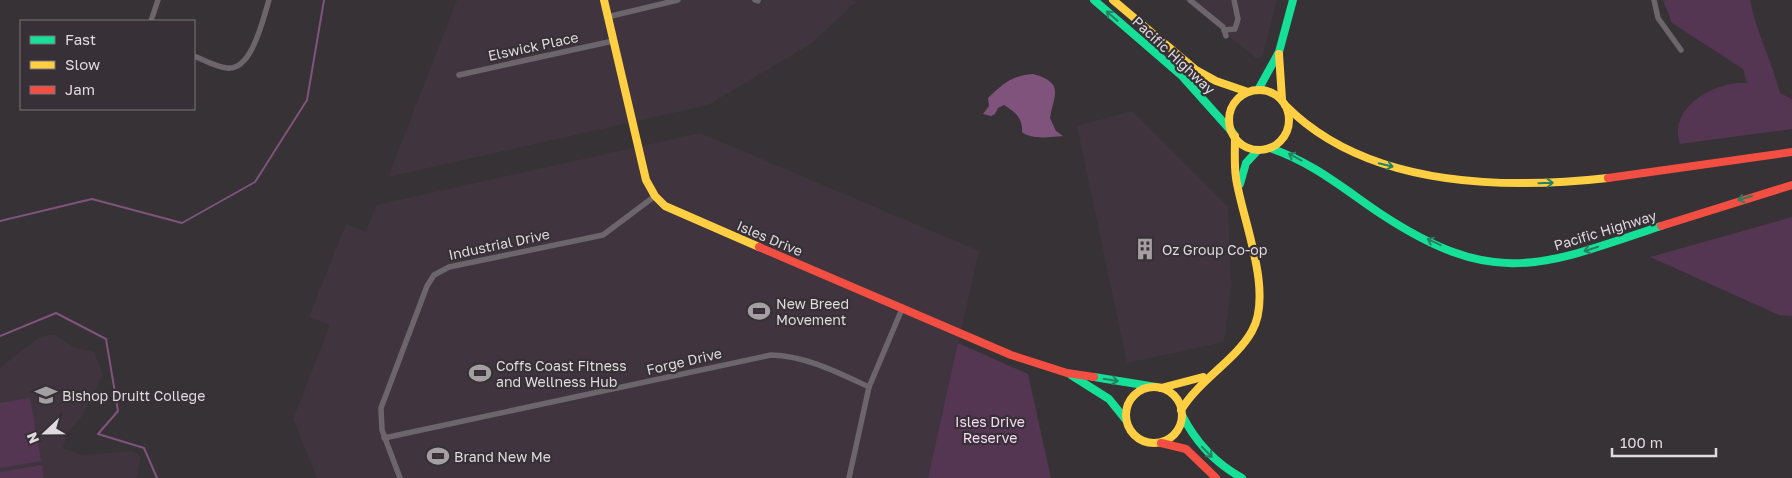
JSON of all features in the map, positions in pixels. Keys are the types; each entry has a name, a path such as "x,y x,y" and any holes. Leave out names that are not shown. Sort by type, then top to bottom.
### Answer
{"main road":[{"name":"Isles Drive","path":"604,0 644,174 655,196 676,212 1012,355 1067,373"},
{"name":"Pacific Highway","path":"1094,0 1182,76 1234,135"},
{"name":"Pacific Highway","path":"1113,0 1196,70 1216,81 1248,92"},
{"path":"1258,90 1279,52 1293,0"},
{"path":"1234,135 1248,148 1258,150 1270,148 1286,135 1289,125 1284,102 1279,52"},
{"path":"1160,443 1174,435 1180,426 1182,413 1190,394 1234,354 1254,329 1261,296 1235,171 1234,135 1230,120 1233,105 1248,92 1268,91 1284,102 1311,129 1340,148 1369,161 1430,176 1477,182 1516,184 1585,180 1792,152"},
{"name":"Pacific Highway","path":"1270,148 1286,152 1310,166 1411,232 1460,254 1490,263 1522,263 1569,256 1747,197 1792,186"},
{"path":"1240,193 1242,172 1246,163 1258,150"},
{"path":"1067,373 1158,388 1174,396 1193,437 1222,468 1242,478"},
{"path":"1067,373 1109,399 1126,420 1130,430 1138,438 1148,443 1160,443 1186,449 1216,478"},
{"path":"1126,420 1127,408 1131,398 1145,389 1187,383 1212,373"}],"street":[{"path":"151,20 158,0"},
{"path":"195,56 227,68 242,64 250,53 269,0"},
{"path":"608,17 678,0"},
{"path":"1190,0 1225,33 1236,29 1238,19 1234,0"},
{"path":"1654,0 1658,18 1682,50"},
{"name":"Elswick Place","path":"459,75 612,41"},
{"name":"Industrial Drive","path":"400,478 384,438 380,420 381,408 428,286 434,275 449,267 603,235 655,196"},
{"path":"849,478 869,386 902,309"},
{"name":"Forge Drive","path":"384,438 771,355 793,356 824,366 869,386"}],"shaded area":[{"path":"457,0 851,0 856,2 812,43 708,105 388,177"},
{"path":"1184,0 1277,0 1262,57 1256,58"},
{"path":"1033,74 1050,81 1055,90 1050,118 1056,131 1063,136 1041,137 1026,135 1022,132 1020,119 1012,110 1004,105 998,108 995,114 991,116 983,114 989,106 988,98 1003,84 1019,76"},
{"path":"1132,111 1228,207 1231,290 1224,342 1127,363 1077,126"},
{"path":"700,133 979,251 928,478 317,478 293,419 330,325 309,317 346,224 366,232 376,205"},
{"name":"Bishop Druitt College","path":"54,334 73,347 94,352 103,375 82,416 67,434 63,448 81,455 133,451 141,457 136,478 0,478 0,368 38,338"}],"green space":[{"path":"1663,0 1750,0 1756,24 1780,93 1792,99 1792,129 1680,144 1678,131 1681,118 1695,101 1704,94 1726,85 1747,83 1743,69 1672,23"},
{"path":"1792,217 1792,316 1779,315 1650,257"},
{"name":"Isles Drive Reserve","path":"958,343 1028,374 1051,478 928,478"},
{"path":"30,398 41,461 0,468 0,403"},
{"path":"42,465 44,478 0,478 0,472"}],"waterway":[{"path":"0,221 92,199 182,223 255,182 307,100 324,0"},
{"path":"0,336 56,313 106,339 118,411 98,434 144,448 157,478"}],"traffic: fast":[{"path":"1094,0 1182,76 1233,133"},
{"path":"1258,90 1279,52 1293,0"},
{"path":"1270,148 1314,168 1381,214 1421,238 1456,253 1488,261 1519,263 1550,260 1583,252 1661,226"},
{"path":"1240,184 1246,163 1258,150"},
{"path":"1071,375 1109,399 1126,420"},
{"path":"1094,377 1156,387"},
{"path":"1182,415 1193,435 1207,451 1223,466 1242,478"}],"traffic: slow":[{"path":"604,0 646,180 655,196 665,206 759,247"},
{"path":"1113,0 1196,70 1216,81 1248,92"},
{"path":"1279,54 1282,99"},
{"path":"1259,90 1276,95 1284,103 1289,120 1284,137 1276,145 1259,150 1242,145 1234,137 1229,120 1234,103 1242,95 1259,90"},
{"path":"1285,105 1318,132 1354,153 1394,167 1436,177 1480,182 1523,183 1566,182 1608,178"},
{"path":"1181,410 1198,389 1237,351 1252,331 1258,315 1260,296 1258,276 1236,178 1235,136"},
{"path":"1161,388 1203,377"},
{"path":"1149,387 1159,387 1174,395 1180,404 1182,415 1180,426 1174,435 1159,443 1149,443 1138,438 1131,431 1126,420 1126,410 1131,399 1138,392 1149,387"}],"traffic: jam":[{"path":"1608,178 1792,152"},
{"path":"1661,226 1792,185"},
{"path":"759,247 1011,355 1067,373 1094,377"},
{"path":"1161,443 1186,449 1216,478"}],"place":[{"name":"Oz Group Co-op","path":"1145,249"},
{"name":"New Breed Movement","path":"759,311"},
{"name":"Coffs Coast Fitness and Wellness Hub","path":"480,373"},
{"name":"Bishop Druitt College","path":"46,395"},
{"name":"Brand New Me","path":"438,456"}]}
